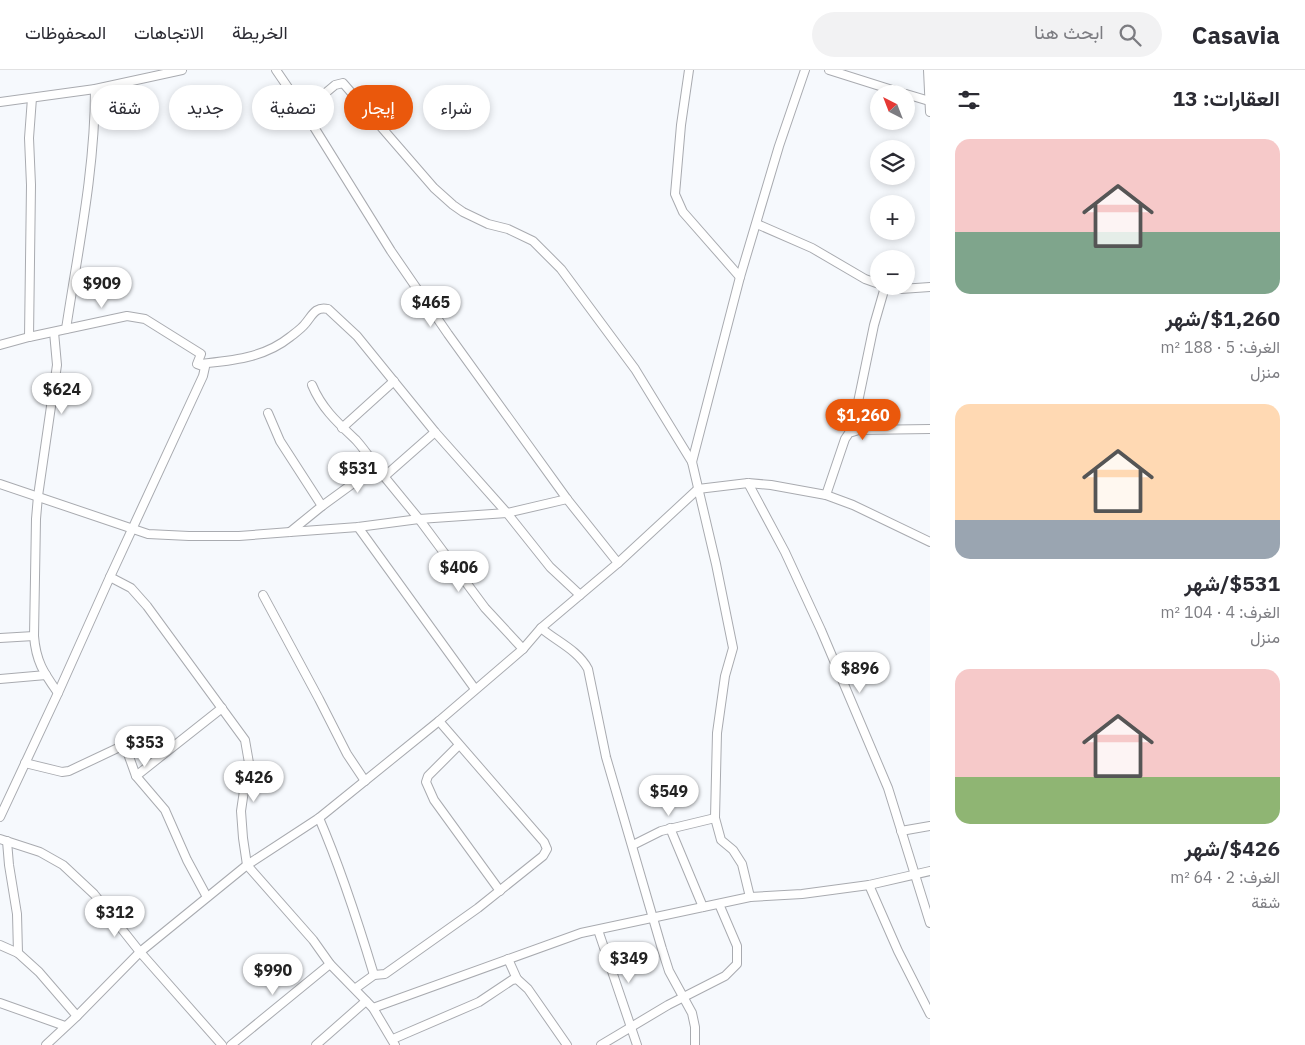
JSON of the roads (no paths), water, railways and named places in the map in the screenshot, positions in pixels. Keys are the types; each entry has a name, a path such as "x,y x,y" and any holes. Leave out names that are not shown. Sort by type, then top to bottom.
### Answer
{"street":[{"path":"113,85 182,70"},
{"path":"276,70 286,85"},
{"path":"689,70 681,124 675,194 683,212 740,277"},
{"path":"692,462 740,277 779,146 805,70"},
{"path":"829,70 877,85"},
{"path":"928,70 930,112"},
{"path":"334,86 343,82 434,188 453,205 488,224 508,229 533,241 561,269 635,369 692,462 733,648 724,676 717,733 715,818 721,840 734,850 742,864 750,897"},
{"path":"0,102 91,90"},
{"path":"915,97 929,101"},
{"path":"29,337 32,98"},
{"path":"66,329 94,130"},
{"path":"316,130 391,251 448,334 567,499 618,563"},
{"path":"757,224 812,248 870,281"},
{"path":"915,288 930,287"},
{"path":"852,431 882,295"},
{"path":"197,364 224,362 250,357 276,348 304,325 314,312 324,308 328,309 357,336 435,432 507,513 550,567 580,595"},
{"path":"0,345 127,316 145,319 201,354 197,364"},
{"path":"54,332 57,365 38,496 34,636 35,652 46,676 58,693"},
{"path":"0,817 203,376 205,367 197,364"},
{"path":"342,428 394,381"},
{"path":"312,385 319,401 385,476 485,608 523,648"},
{"path":"268,413 280,441 322,506"},
{"path":"826,495 847,435 852,431 930,428"},
{"path":"385,476 435,432"},
{"path":"290,532 370,471 378,469"},
{"path":"748,483 784,552 821,630 888,788 930,923"},
{"path":"50,1044 140,952 247,865 320,818 439,721 523,648 541,628 618,563 698,489 748,483 826,495 852,505 930,542"},
{"path":"0,484 148,534 189,536 239,536 358,527 419,519 507,513 567,499"},
{"path":"358,527 475,689"},
{"path":"110,576 139,595 245,740 249,763 241,812 247,865 313,940 330,964 356,988 373,1008 394,1042 479,1002 512,980 517,979"},
{"path":"263,595 347,754 365,781"},
{"path":"541,628 584,661 588,669 606,757 669,971 692,1013 695,1045"},
{"path":"0,638 34,636"},
{"path":"0,678 46,676"},
{"path":"136,776 222,708"},
{"path":"356,988 374,975 385,974 478,908 543,856 547,846 439,721"},
{"path":"459,745 428,776 426,782 434,800 500,891"},
{"path":"25,763 62,772 68,771 122,746 127,751 136,776 165,810 206,897"},
{"path":"320,818 358,920 374,975"},
{"path":"633,845 670,828 715,818"},
{"path":"901,831 930,826"},
{"path":"670,828 703,907"},
{"path":"18,953 17,914 4,840 40,852 63,865 94,894 140,952 222,1045"},
{"path":"373,1008 582,933 750,897 802,894 869,885 930,871"},
{"path":"869,885 898,951 930,1014"},
{"path":"601,1045 684,997 725,976 737,964 737,946 719,904"},
{"path":"598,930 637,1045"},
{"path":"0,945 18,953 39,972 77,1016"},
{"path":"508,959 517,979 528,988 567,1045"},
{"path":"230,1045 330,964"},
{"path":"316,1045 366,1001"},
{"path":"0,1003 66,1026"}]}
